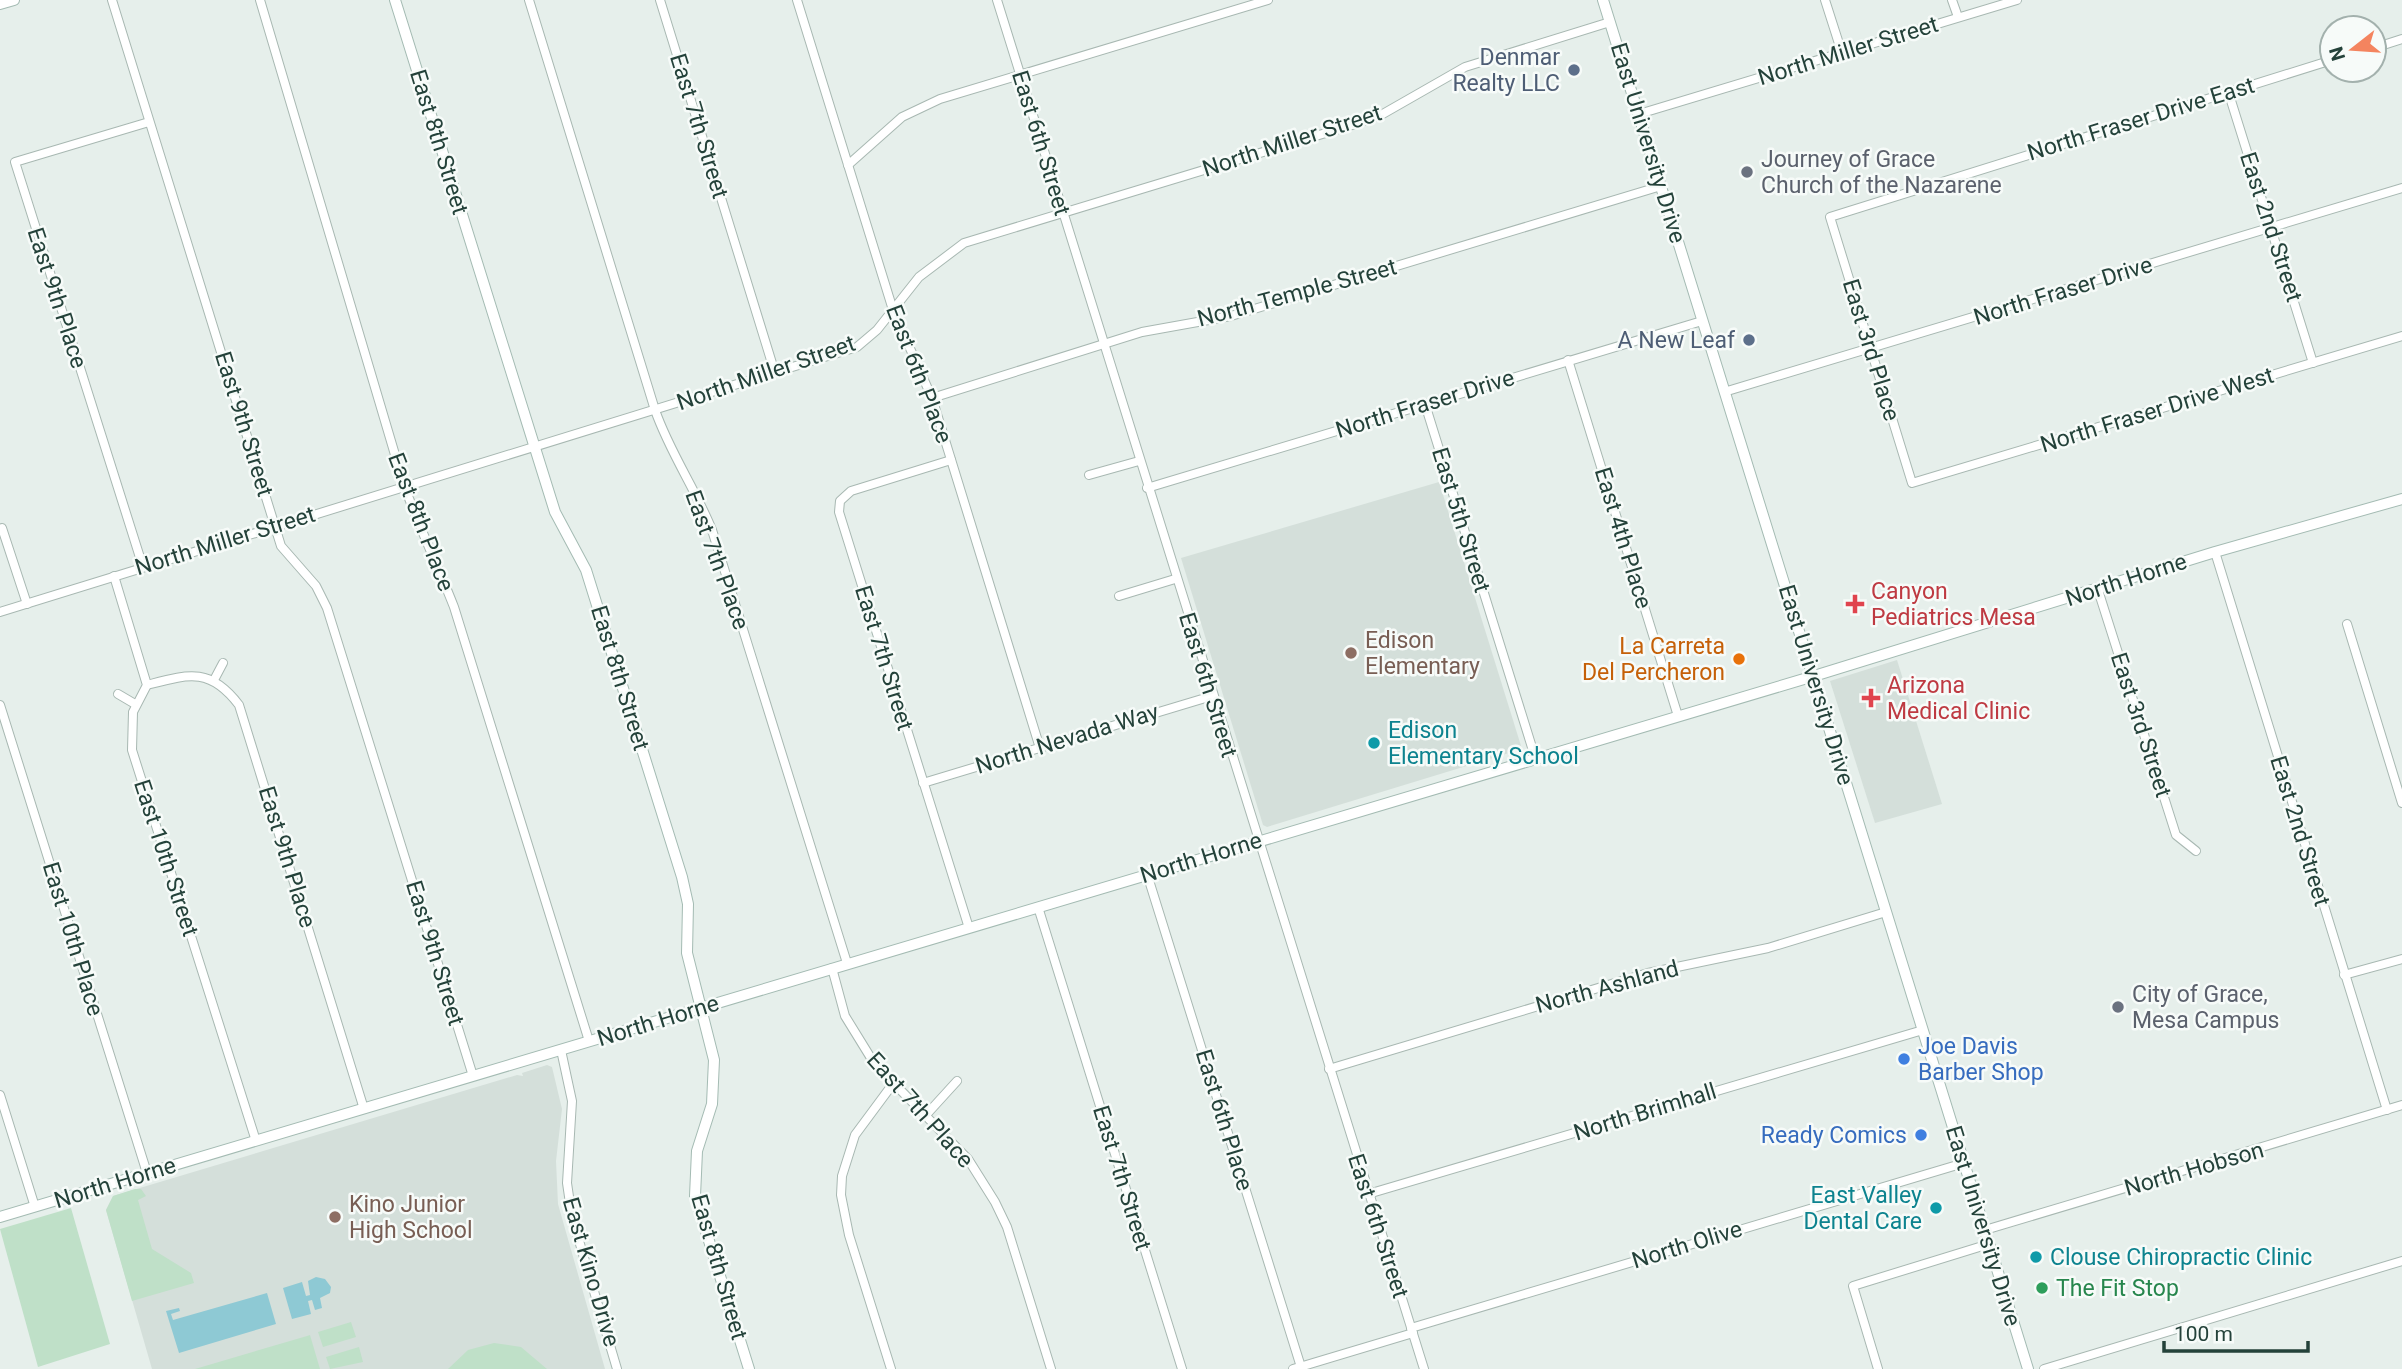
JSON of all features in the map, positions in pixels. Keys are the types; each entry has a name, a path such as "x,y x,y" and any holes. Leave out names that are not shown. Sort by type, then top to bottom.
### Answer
{"street":[{"path":"0,4 14,0"},
{"name":"East 9th Street","path":"112,0 281,546 316,586 327,608 473,1076"},
{"name":"East 8th Place","path":"260,0 404,485 421,535 438,565 454,607 589,1041"},
{"name":"East 8th Street","path":"395,0 556,516 586,570 682,877 688,904 687,953 714,1059 715,1082 706,1126 697,1151 695,1196 749,1369"},
{"name":"East 7th Place","path":"528,0 655,410 666,442 691,484 712,530 847,964"},
{"name":"East 7th Street","path":"660,0 775,373"},
{"name":"East 6th Place","path":"797,0 893,310 932,398 1040,748"},
{"name":"East 6th Street","path":"997,0 1175,579 1424,1369"},
{"path":"848,165 902,117 920,107 1020,74 1268,0"},
{"name":"East University Drive","path":"1604,0 2028,1369"},
{"path":"1825,0 1842,53"},
{"path":"1952,0 1958,17"},
{"name":"North Miller Street","path":"1639,114 2017,0"},
{"name":"North Miller Street","path":"0,612 857,347 893,310 919,277 964,243 1362,122 1381,115 1465,67 1610,22"},
{"name":"North Fraser Drive East","path":"1830,217 2318,64"},
{"name":"East 2nd Street","path":"2228,92 2314,363"},
{"name":"East 9th Place","path":"143,567 15,162 149,122"},
{"name":"North Temple Street","path":"932,398 1142,332 1231,316 1661,186"},
{"name":"North Fraser Drive","path":"1724,393 2402,188"},
{"name":"East 3rd Place","path":"1830,217 1912,483"},
{"name":"North Fraser Drive","path":"1147,488 1702,321"},
{"name":"North Fraser Drive West","path":"1912,483 2402,336"},
{"name":"East 4th Place","path":"1568,360 1678,716"},
{"name":"East 5th Street","path":"1425,404 1535,757"},
{"name":"East 7th Street","path":"951,460 851,491 839,506 969,928"},
{"path":"1089,475 1139,461"},
{"name":"North Horne","path":"0,1217 1535,757 1814,676 2215,552 2402,499"},
{"path":"2,528 27,604"},
{"name":"East 2nd Street","path":"2215,552 2387,1110"},
{"path":"114,576 147,685 187,675 214,680 223,663"},
{"path":"1119,596 1175,579"},
{"name":"East 3rd Street","path":"2098,590 2176,835 2196,850"},
{"path":"2347,624 2402,803"},
{"name":"East 9th Place","path":"214,680 239,705 249,732 364,1109"},
{"name":"East 10th Street","path":"147,685 135,704 131,723 132,750 256,1141"},
{"path":"118,694 135,704"},
{"name":"North Nevada Way","path":"923,783 1212,696"},
{"name":"East 10th Place","path":"0,705 147,1174"},
{"name":"East 6th Place","path":"1147,874 1297,1368"},
{"name":"East 7th Street","path":"1038,907 1182,1369"},
{"name":"North Ashland","path":"1329,1069 1648,974 1768,948 1886,912"},
{"path":"2344,975 2402,959"},
{"name":"East 7th Place","path":"832,968 845,1016 874,1063 895,1081 968,1159 995,1202 1007,1227 1051,1369"},
{"name":"North Brimhall","path":"1368,1194 1923,1030"},
{"name":"East Kino Drive","path":"561,1050 572,1101 567,1183 572,1217 617,1369"},
{"path":"891,1369 849,1235 841,1195 842,1176 855,1135 895,1081"},
{"path":"926,1115 957,1081"},
{"path":"0,1095 35,1207"},
{"name":"North Hobson","path":"1984,1230 2402,1105"},
{"name":"North Olive","path":"1297,1368 1964,1163"},
{"path":"1878,1369 1853,1286 1989,1244"},
{"path":"2044,1369 2402,1261"}],"shaded area":[{"name":"Edison Elementary","path":"1439,482 1522,749 1267,827 1263,825 1181,558"},
{"path":"1897,660 1942,804 1875,823 1830,681"},
{"name":"Kino Junior High School","path":"547,1065 552,1067 562,1109 556,1161 558,1204 605,1369 152,1369 106,1210 113,1196 517,1075 523,1076 522,1073"}],"green space":[{"path":"141,1189 146,1196 138,1200 152,1249 191,1273 194,1283 132,1301 106,1210 113,1196"},
{"path":"71,1208 110,1344 38,1367 0,1229"},
{"path":"351,1322 356,1337 323,1347 318,1332"},
{"path":"310,1335 320,1369 195,1369 307,1336"},
{"path":"494,1343 521,1347 547,1369 448,1369 468,1350"},
{"path":"359,1347 363,1362 330,1369 326,1357"}],"water":[{"path":"316,1277 325,1279 331,1287 330,1293 320,1298 322,1308 315,1310 312,1300 308,1301 311,1314 292,1319 283,1288 302,1282 306,1296 310,1295 308,1281"},
{"path":"267,1293 276,1324 179,1353 166,1311 179,1308 180,1311 171,1314 173,1320"}],"place":[{"name":"Denmar Realty LLC","path":"1574,70"},
{"name":"Journey of Grace Church of the Nazarene","path":"1747,172"},
{"name":"A New Leaf","path":"1749,340"},
{"name":"Canyon Pediatrics Mesa","path":"1855,604"},
{"name":"Edison Elementary","path":"1351,653"},
{"name":"La Carreta Del Percheron","path":"1739,659"},
{"name":"Arizona Medical Clinic","path":"1871,698"},
{"name":"Edison Elementary School","path":"1374,743"},
{"name":"City of Grace, Mesa Campus","path":"2118,1007"},
{"name":"Joe Davis Barber Shop","path":"1904,1059"},
{"name":"Ready Comics","path":"1921,1135"},
{"name":"East Valley Dental Care","path":"1936,1208"},
{"name":"Kino Junior High School","path":"335,1217"},
{"name":"Clouse Chiropractic Clinic","path":"2036,1257"},
{"name":"The Fit Stop","path":"2042,1288"}]}
